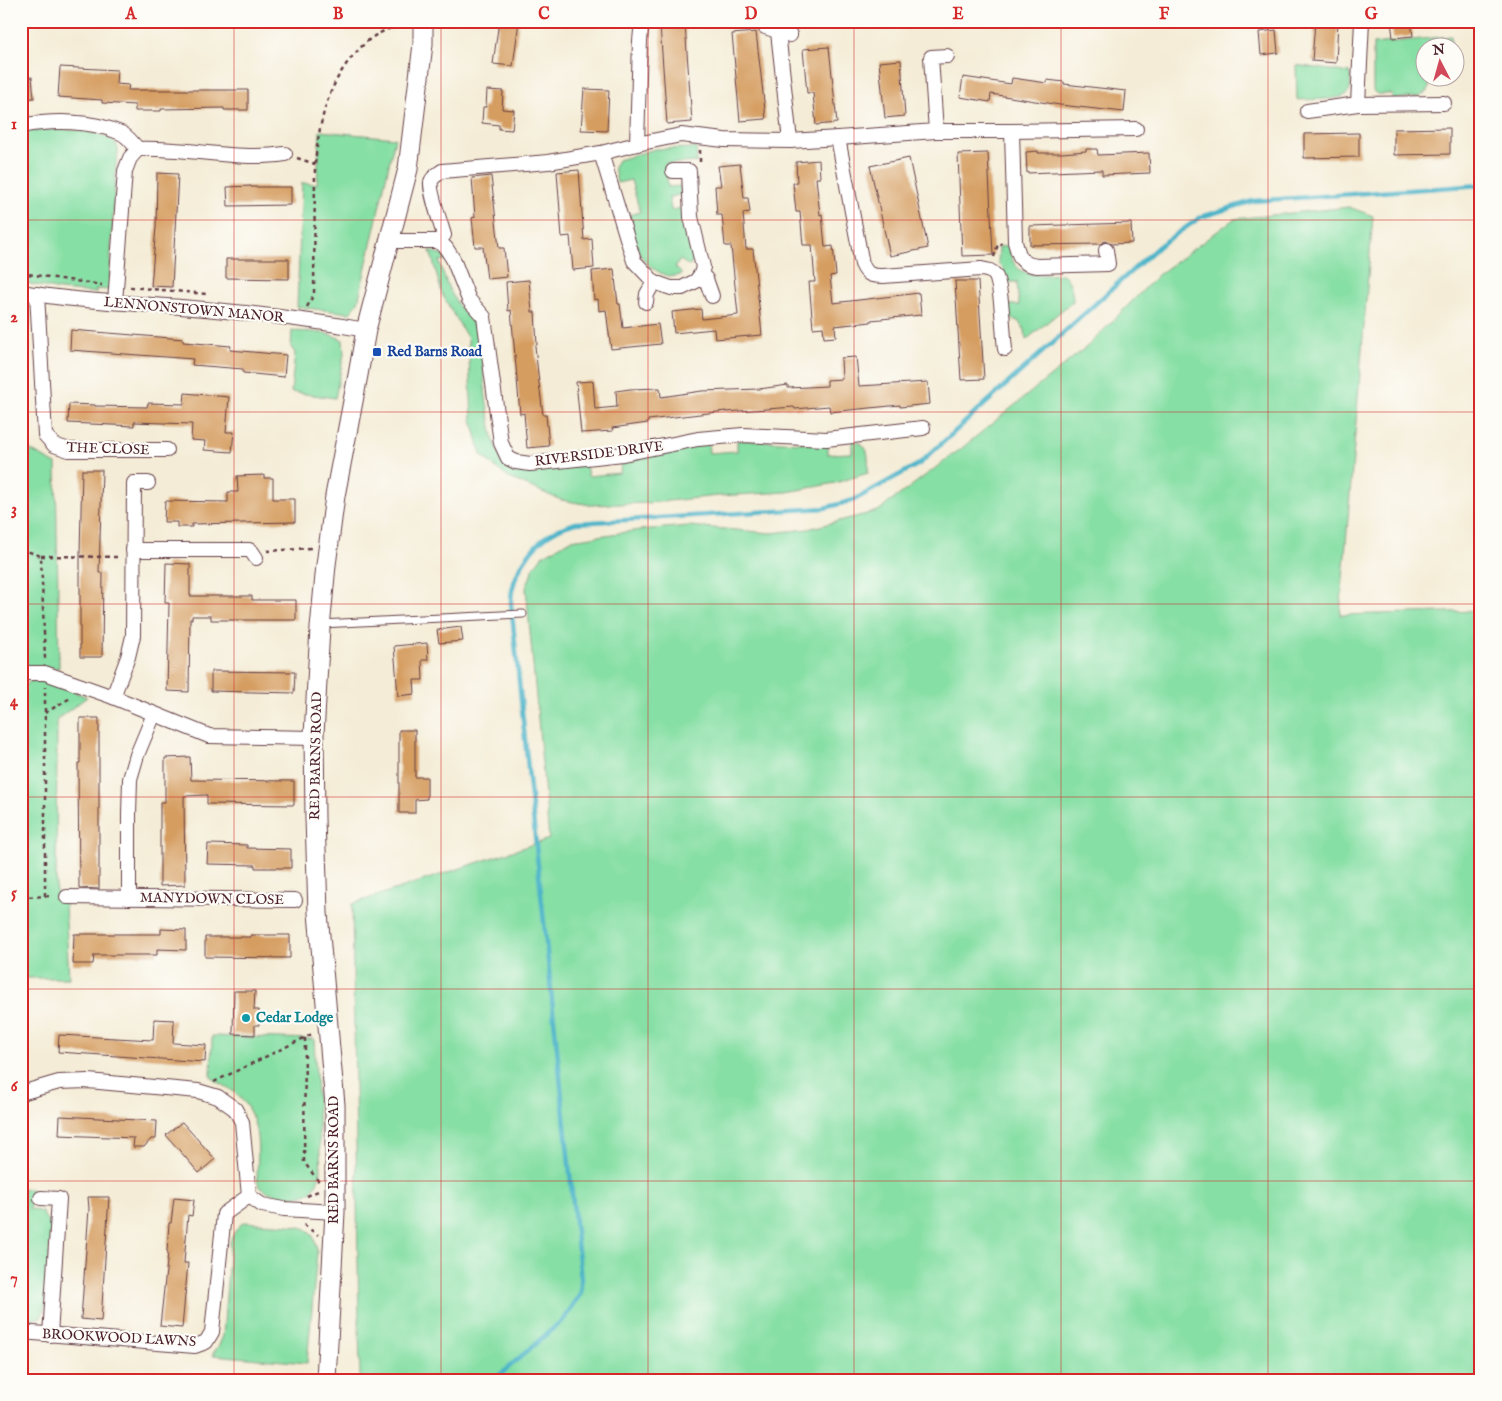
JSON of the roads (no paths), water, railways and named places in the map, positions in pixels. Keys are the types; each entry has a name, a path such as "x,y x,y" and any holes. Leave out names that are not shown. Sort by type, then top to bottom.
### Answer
{"street":[{"name":"RED BARNS ROAD","path":"326,1380 335,1207 335,1105 318,913 314,738 320,624 335,496 366,330 408,169 423,44 423,21"},
{"path":"638,144 642,21"},
{"path":"1358,104 1362,21"},
{"path":"765,27 784,34 790,141"},
{"path":"936,131 931,57 947,56"},
{"path":"1307,111 1358,104 1444,103"},
{"path":"21,126 40,122 93,124 123,134 138,150"},
{"path":"390,241 438,242 444,235 430,183 434,176 442,171 548,162 681,136 724,140 790,141 936,131 1136,129"},
{"path":"1012,131 1016,242 1019,257 1022,261 1030,265 1108,264 1106,250"},
{"path":"838,138 865,272 870,276 883,276 972,269 990,270 998,280 1005,349"},
{"path":"114,302 125,171 130,158 138,150 159,148 206,153 272,156 285,154"},
{"path":"601,153 634,261 654,282 670,288 682,288 696,281 702,274 703,267 691,217 689,170 673,171"},
{"name":"RIVERSIDE DRIVE","path":"438,242 446,248 453,259 469,300 484,317 501,443 508,458 516,462 544,463 623,454 698,439 725,436 743,435 826,439 923,428"},
{"path":"702,274 706,279 712,296"},
{"path":"646,302 647,294 654,282"},
{"name":"LENNONSTOWN MANOR","path":"21,292 305,320 366,330"},
{"name":"THE CLOSE","path":"37,294 45,435 54,445 68,450 167,450"},
{"path":"112,697 128,657 133,636 134,483 148,483"},
{"path":"133,554 249,550 254,555"},
{"path":"21,673 45,674 112,697 209,736 314,738"},
{"name":"MANYDOWN CLOSE","path":"129,898 128,814 130,779 137,755 154,714"},
{"name":"MANYDOWN CLOSE","path":"67,897 295,900"},
{"path":"21,1093 59,1082 88,1081 198,1091 218,1097 235,1109 242,1122 249,1196 262,1205 284,1209 335,1207"},
{"name":"BROOKWOOD LAWNS","path":"21,1332 195,1346 206,1342 212,1332 224,1214 249,1196"},
{"path":"41,1198 58,1199 50,1335"}],"lane":[{"path":"320,624 522,614"}],"waterway":[{"path":"494,1380 565,1318 581,1293 511,604 514,582 531,551 548,535 576,523 825,508 854,500 919,464 1159,246 1201,217 1253,201 1481,185"}],"place":[{"name":"Red Barns Road","path":"377,352"},
{"name":"Cedar Lodge","path":"246,1018"}]}
